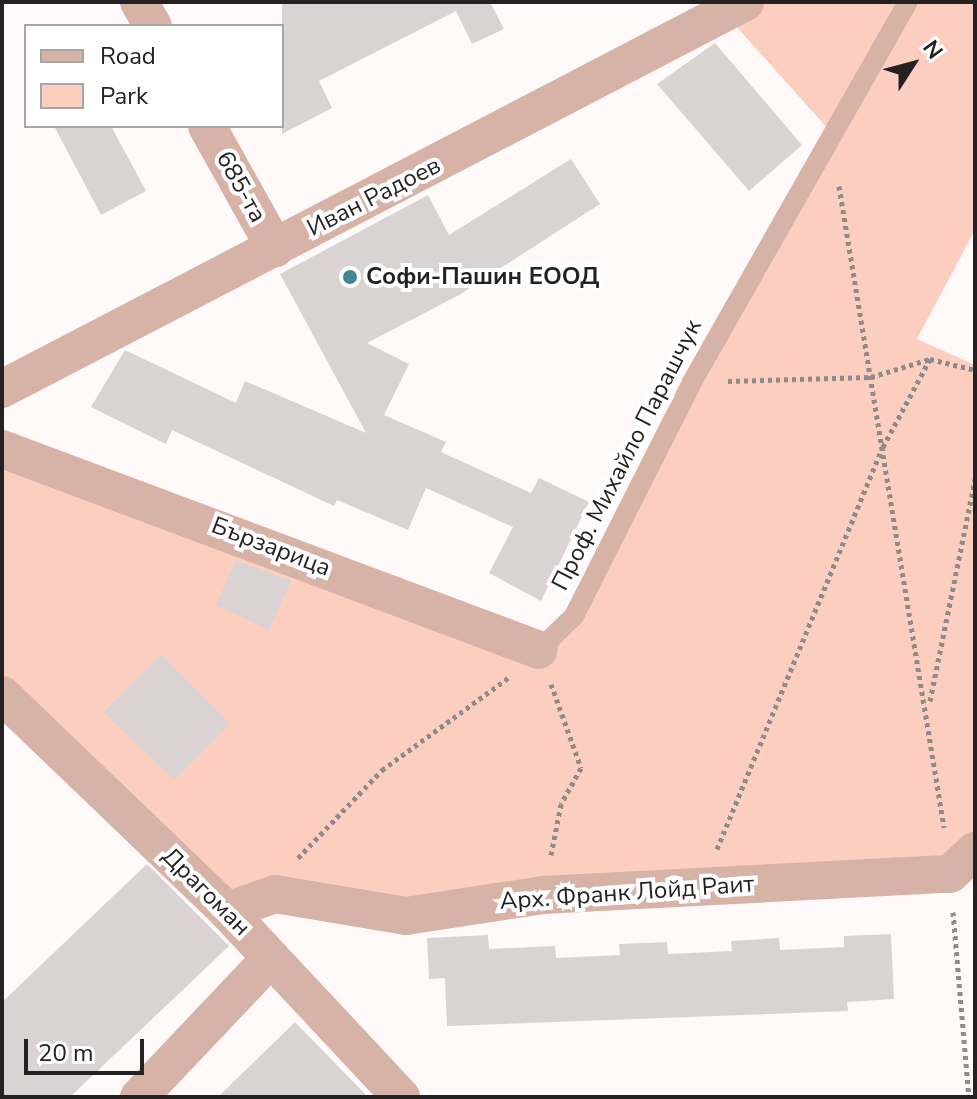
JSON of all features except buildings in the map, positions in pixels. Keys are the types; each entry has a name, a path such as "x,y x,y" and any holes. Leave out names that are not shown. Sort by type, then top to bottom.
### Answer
{"street":[{"path":"139,2 152,24"},
{"name":"Иван Радоев","path":"2,389 745,2"},
{"name":"685-та","path":"208,128 275,248"},
{"name":"Бързарица","path":"2,449 539,650"},
{"name":"Драгоман","path":"2,695 227,911 401,1097"},
{"name":"Арх. Франк Лойд Раит","path":"227,911 275,894 406,916 543,895 701,887 963,863"},
{"path":"139,1097 270,959"}],"lane":[{"name":"Проф. Михайло Парашчук","path":"539,650 574,616 692,382 829,129 908,2"}],"path":[{"path":"829,129 929,705 963,863 969,1097"},
{"path":"701,887 883,447 930,359"},
{"path":"692,382 871,377 930,359 975,370"},
{"path":"929,705 975,479"},
{"path":"275,894 310,840 382,770 478,705 539,650 581,768 561,804 543,895"}],"green space":[{"path":"745,2 975,2 975,230 917,339 975,365 975,851 950,874 227,911 2,695 2,449 539,650 574,616 829,130 726,15"}],"place":[{"name":"Софи-Пашин ЕООД","path":"350,277"}]}
